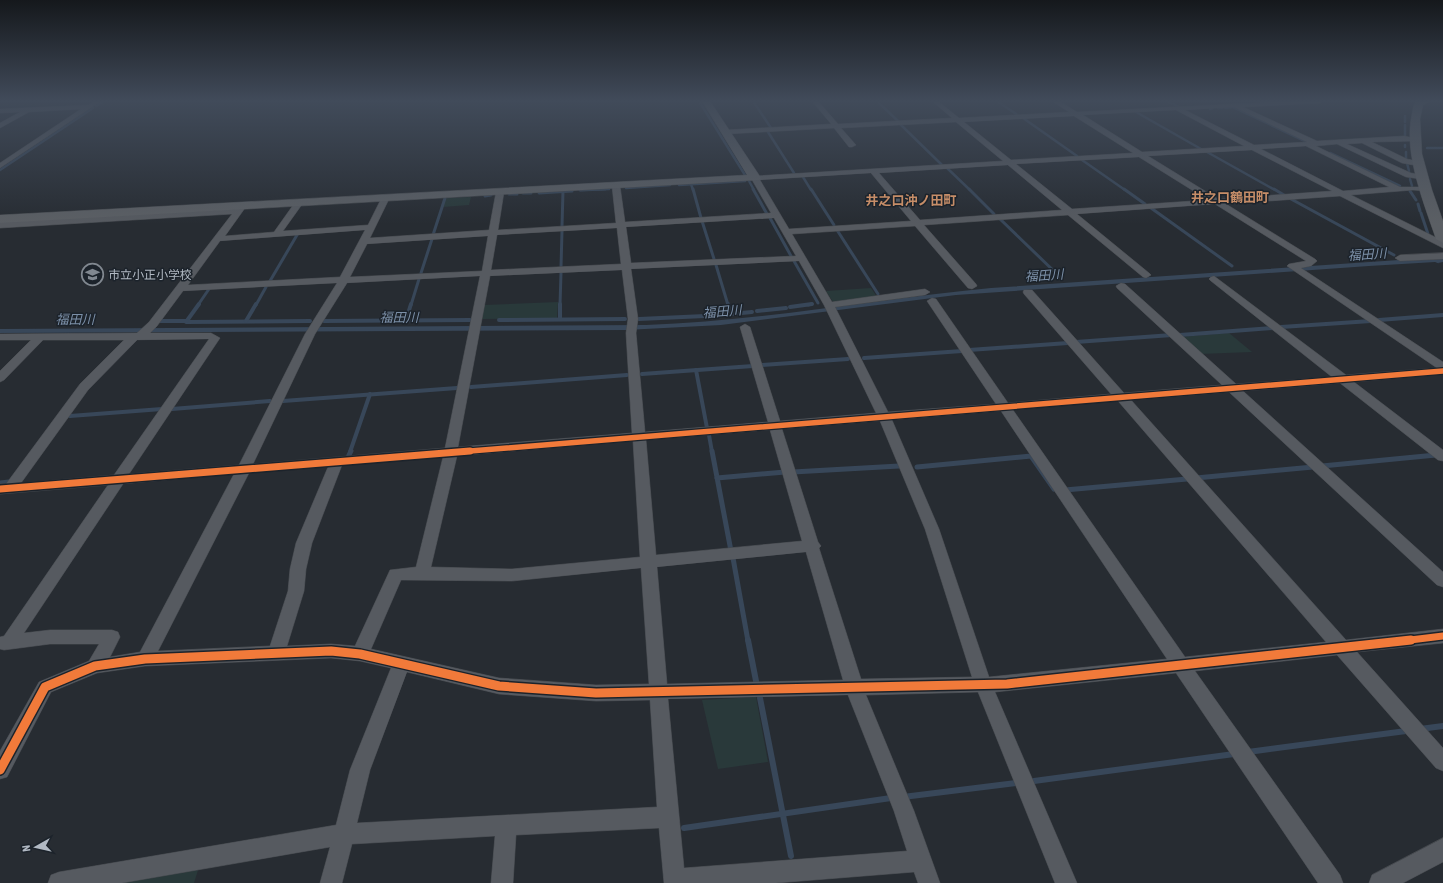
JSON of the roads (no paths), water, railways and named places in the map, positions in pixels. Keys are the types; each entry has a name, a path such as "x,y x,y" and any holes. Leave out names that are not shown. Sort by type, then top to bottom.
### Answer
{"street":[{"path":"0,166 36,142"},
{"path":"732,142 831,308 884,416 932,529 983,684 1066,883"},
{"path":"986,142 1146,275"},
{"path":"1122,142 1312,261 1308,264 1293,264 1303,273 1443,367"},
{"path":"1244,142 1443,245"},
{"path":"1313,142 1317,144"},
{"path":"0,219 86,217 240,209 299,203 755,178 1335,142"},
{"path":"1337,142 1409,175 1421,177"},
{"path":"1365,142 1406,161 1419,164"},
{"path":"1416,142 1421,177 1443,239"},
{"path":"1306,144 1399,188"},
{"path":"0,157 15,156"},
{"path":"873,171 972,286"},
{"path":"616,186 632,328 638,437 668,817 675,882 922,861"},
{"path":"787,232 1399,188 1426,189"},
{"path":"422,572 451,452 500,192"},
{"path":"145,659 244,469 312,330 344,280 385,199"},
{"path":"277,234 299,203"},
{"path":"5,488 84,387 138,336 151,326 240,209"},
{"path":"364,241 777,215"},
{"path":"0,224 86,217"},
{"path":"217,239 371,227"},
{"path":"1400,258 1443,256"},
{"path":"180,288 802,258"},
{"path":"1214,279 1443,457"},
{"path":"1121,286 1443,580"},
{"path":"831,308 925,292"},
{"path":"1028,292 1119,397 1443,762"},
{"path":"932,301 1315,861 1332,883"},
{"path":"745,327 854,687 922,861 929,883"},
{"path":"0,337 211,336 215,338 120,479 85,526 4,643"},
{"path":"0,378 39,338"},
{"path":"5,488 1443,371"},
{"path":"276,653 296,592 298,569 304,543 337,461"},
{"path":"360,654 396,574 422,572 512,575 812,546"},
{"path":"4,643 70,636 112,637 96,666"},
{"path":"0,770 45,687 96,666 145,659 331,651 360,654 499,686 596,693 658,692 1007,684 1443,636"},
{"path":"331,883 360,770 401,664"},
{"path":"59,883 344,834 668,817"},
{"path":"502,883 506,826"},
{"path":"1380,883 1430,858 1443,849"}],"water":[{"path":"1443,257 1443,262 1438,263 1440,264 1435,262 1369,266 956,295 721,325 626,330 0,333 0,329 646,325 689,323 991,288"}],"waterway":[{"path":"0,170 42,142"},
{"path":"725,142 745,175"},
{"path":"774,142 794,173"},
{"path":"919,142 942,165"},
{"path":"1057,142 1077,156"},
{"path":"1189,142 1201,149"},
{"path":"1427,148 1443,148"},
{"path":"1207,152 1275,190"},
{"path":"1406,152 1406,159"},
{"path":"1330,153 1400,186"},
{"path":"1082,160 1125,190"},
{"path":"1407,163 1409,171"},
{"path":"947,168 970,190"},
{"path":"803,177 811,190"},
{"path":"1410,179 1412,186"},
{"path":"691,184 745,181"},
{"path":"749,181 754,190"},
{"path":"679,185 691,184"},
{"path":"691,184 693,190"},
{"path":"626,188 670,185"},
{"path":"605,189 580,190 609,189"},
{"path":"693,189 701,218"},
{"path":"753,189 767,214"},
{"path":"811,189 834,225"},
{"path":"1124,189 1145,204"},
{"path":"1274,189 1284,195"},
{"path":"970,190 994,214"},
{"path":"563,192 572,191"},
{"path":"1410,191 1416,200"},
{"path":"539,193 563,192"},
{"path":"562,226 563,192"},
{"path":"523,193 531,193"},
{"path":"509,194 517,194"},
{"path":"485,196 491,195"},
{"path":"433,235 445,198"},
{"name":"福田川","path":"1291,199 1394,255"},
{"path":"1418,204 1420,211"},
{"path":"1151,208 1232,266"},
{"path":"1421,213 1428,234"},
{"path":"770,218 791,256"},
{"name":"福田川","path":"1000,219 1060,277"},
{"path":"702,221 714,259"},
{"path":"837,230 878,294"},
{"path":"561,267 562,231"},
{"path":"270,281 297,235"},
{"path":"421,273 432,239"},
{"path":"794,261 818,303"},
{"name":"福田川","path":"716,265 728,305"},
{"path":"560,305 561,273"},
{"name":"福田川","path":"411,305 419,279"},
{"path":"256,305 266,287"},
{"path":"198,305 209,289"},
{"path":"187,321 199,304"},
{"path":"246,321 256,304"},
{"name":"福田川","path":"406,320 411,304"},
{"name":"福田川","path":"728,304 731,314"},
{"path":"790,307 812,304 808,305"},
{"path":"560,305 560,319"},
{"path":"757,311 786,308"},
{"name":"福田川","path":"731,314 752,312"},
{"name":"福田川","path":"710,316 731,314"},
{"path":"1379,320 1443,315"},
{"name":"福田川","path":"639,319 705,316"},
{"path":"499,320 625,319"},
{"name":"福田川","path":"324,321 470,320"},
{"path":"160,321 187,321"},
{"path":"187,321 186,322 310,321"},
{"path":"1281,327 1371,321"},
{"path":"1180,335 1273,328"},
{"path":"1076,342 1172,335"},
{"path":"969,350 1068,343"},
{"path":"864,358 962,351"},
{"path":"761,365 848,359"},
{"path":"696,370 753,366"},
{"path":"642,374 696,370"},
{"path":"696,370 707,428"},
{"path":"471,387 627,375"},
{"path":"370,395 457,388"},
{"path":"283,401 370,395"},
{"path":"350,452 370,395"},
{"path":"172,409 270,401"},
{"path":"70,416 162,409"},
{"path":"709,435 712,452"},
{"path":"349,455 351,451"},
{"path":"712,451 717,478"},
{"path":"1322,466 1436,455"},
{"path":"917,467 1031,456 1054,489"},
{"path":"793,472 899,466"},
{"path":"1196,478 1313,467"},
{"path":"717,478 785,472"},
{"path":"717,478 731,551"},
{"path":"1065,490 1187,479"},
{"path":"0,483 9,482"},
{"path":"733,558 748,641"},
{"path":"748,640 756,681"},
{"path":"760,698 783,814"},
{"path":"1420,729 1443,726"},
{"path":"1248,752 1406,731"},
{"path":"1034,781 1234,754"},
{"path":"903,797 1016,783"},
{"path":"783,814 891,798"},
{"path":"684,828 783,814"},
{"path":"783,814 791,856"}],"place":[{"name":"市立小正小学校","path":"92,275"}],"district":[{"name":"井之口鶴田町","path":"1230,197"},
{"name":"井之口沖ノ田町","path":"911,200"}]}
